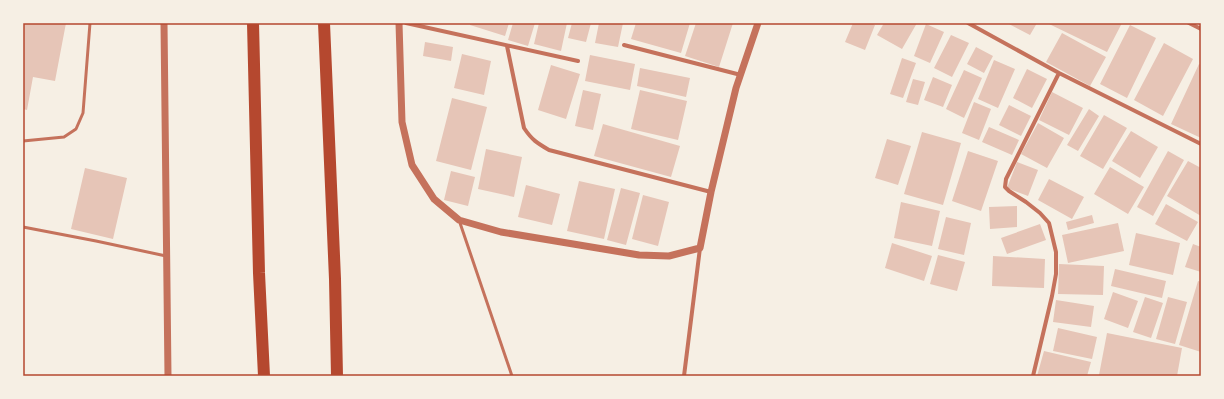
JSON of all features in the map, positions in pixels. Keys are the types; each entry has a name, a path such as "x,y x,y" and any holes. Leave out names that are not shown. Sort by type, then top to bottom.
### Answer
{"highway":[{"path":"253,23 259,273 264,376"},
{"path":"324,23 335,279 337,376"}],"street":[{"path":"164,23 168,376"},
{"path":"399,23 402,122 412,165 434,199 459,220 501,232 639,255 669,256 700,248"},
{"path":"406,23 578,61"},
{"path":"684,376 700,248 711,192 736,88 758,23"},
{"path":"968,23 1059,73 1201,144"},
{"path":"1188,23 1201,29"},
{"path":"624,45 741,75"},
{"path":"507,46 524,128 537,144 549,150 711,192"},
{"path":"1033,376 1052,296 1056,274 1056,252 1049,223 1040,213 1026,202 1009,192 1005,187 1005,183 1059,73"}],"lane":[{"path":"23,141 64,137 76,129 83,113 90,23"},
{"path":"459,220 512,376"},
{"path":"23,227 166,256"}],"building":[{"path":"23,23 66,23 55,81 33,77 27,110 23,109"},
{"path":"470,23 509,23 505,36 470,25"},
{"path":"513,23 535,23 528,46 508,40"},
{"path":"539,23 567,23 561,51 534,44"},
{"path":"572,23 591,23 586,42 568,38"},
{"path":"599,23 623,23 618,47 595,43"},
{"path":"636,23 690,23 681,53 631,39"},
{"path":"696,23 733,23 719,67 685,56"},
{"path":"853,23 871,23 875,25 865,50 845,42"},
{"path":"884,23 917,23 902,49 877,35"},
{"path":"1007,23 1037,23 1030,35"},
{"path":"1047,23 1122,23 1107,52"},
{"path":"926,24 944,32 930,63 914,56"},
{"path":"1130,25 1156,38 1127,98 1100,84"},
{"path":"1062,33 1106,57 1090,86 1046,62"},
{"path":"951,35 969,43 952,77 934,68"},
{"path":"425,42 453,47 451,61 423,56"},
{"path":"1164,43 1193,59 1163,116 1134,100"},
{"path":"976,47 993,56 984,73 967,64"},
{"path":"462,54 491,61 484,95 454,88"},
{"path":"590,55 635,64 630,90 585,81"},
{"path":"902,58 916,63 903,98 890,94"},
{"path":"994,60 1015,69 998,108 978,99"},
{"path":"1199,64 1201,65 1201,138 1171,124"},
{"path":"551,65 580,74 566,119 538,110"},
{"path":"640,68 690,78 686,97 637,86"},
{"path":"1027,69 1047,79 1032,108 1013,98"},
{"path":"964,70 982,78 964,118 946,109"},
{"path":"933,77 952,85 943,107 924,100"},
{"path":"913,79 925,82 918,105 906,102"},
{"path":"583,90 601,94 593,130 575,126"},
{"path":"640,90 687,101 678,140 631,129"},
{"path":"1052,92 1083,108 1069,135 1039,120"},
{"path":"452,98 487,107 471,170 436,161"},
{"path":"974,102 991,109 979,140 962,133"},
{"path":"1009,105 1031,116 1021,136 999,125"},
{"path":"1089,109 1099,116 1078,151 1067,145"},
{"path":"1104,115 1127,128 1103,169 1080,156"},
{"path":"1038,123 1064,138 1047,168 1021,154"},
{"path":"603,124 680,146 671,177 594,156"},
{"path":"989,127 1019,140 1012,155 982,142"},
{"path":"1131,131 1158,147 1140,178 1112,161"},
{"path":"922,132 961,143 943,205 904,194"},
{"path":"887,139 911,146 898,185 875,178"},
{"path":"486,149 522,157 514,197 478,189"},
{"path":"968,151 998,161 981,211 952,201"},
{"path":"1168,151 1184,160 1153,216 1137,207"},
{"path":"1188,161 1201,168 1201,216 1167,196"},
{"path":"1017,162 1038,170 1028,196 1007,188"},
{"path":"1110,167 1144,187 1128,214 1094,194"},
{"path":"85,168 127,178 113,239 71,229"},
{"path":"451,171 475,177 468,206 444,200"},
{"path":"1049,179 1084,197 1072,219 1038,200"},
{"path":"579,181 615,189 604,239 567,231"},
{"path":"526,185 560,194 552,225 518,217"},
{"path":"621,188 640,193 626,245 607,240"},
{"path":"643,195 669,202 658,246 632,239"},
{"path":"901,202 940,211 932,246 894,238"},
{"path":"1166,204 1198,222 1187,241 1155,224"},
{"path":"1017,206 1017,227 990,229 989,207"},
{"path":"1092,215 1094,223 1068,230 1066,222"},
{"path":"946,217 971,223 964,255 938,249"},
{"path":"1118,223 1124,251 1068,263 1062,235"},
{"path":"1040,224 1046,240 1007,254 1001,238"},
{"path":"1136,233 1180,243 1173,275 1129,265"},
{"path":"892,243 932,256 924,281 885,268"},
{"path":"1193,244 1201,247 1201,272 1185,267"},
{"path":"938,255 965,262 957,291 930,284"},
{"path":"993,256 1045,259 1044,288 992,286"},
{"path":"1059,264 1104,266 1103,295 1058,294"},
{"path":"1115,269 1166,281 1162,298 1111,286"},
{"path":"1198,281 1201,282 1201,352 1179,345"},
{"path":"1113,292 1138,301 1128,328 1104,319"},
{"path":"1145,297 1163,303 1151,338 1133,332"},
{"path":"1168,297 1187,302 1175,344 1156,339"},
{"path":"1056,300 1094,306 1091,327 1053,322"},
{"path":"1058,328 1097,337 1092,359 1053,351"},
{"path":"1107,333 1182,348 1177,376 1099,375"},
{"path":"1044,351 1091,362 1087,376 1037,376"}]}
